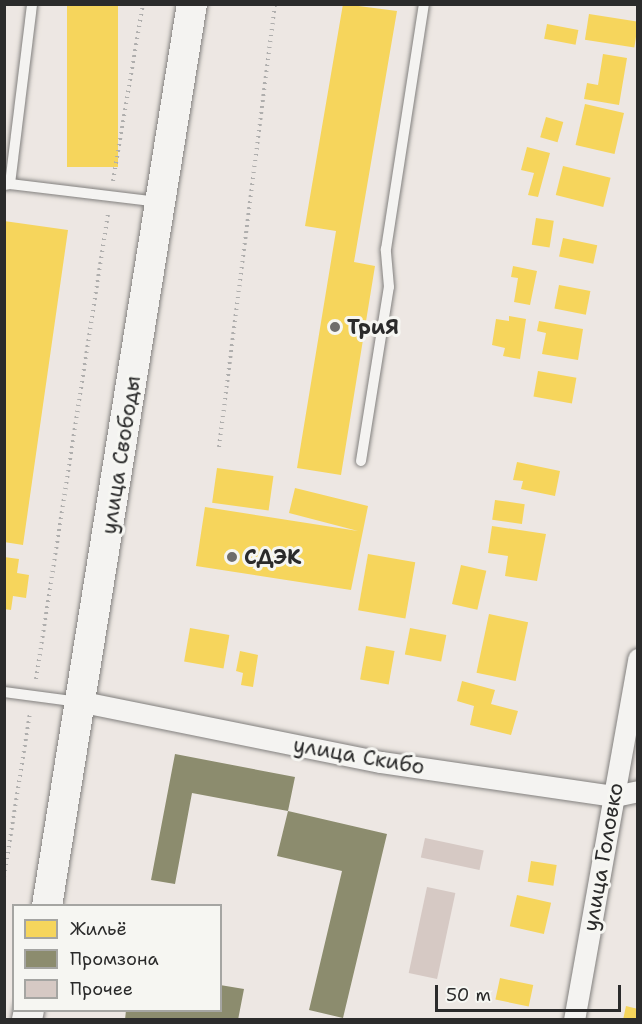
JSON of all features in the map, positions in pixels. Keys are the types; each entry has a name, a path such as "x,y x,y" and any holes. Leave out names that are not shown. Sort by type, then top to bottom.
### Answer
{"main road":[{"name":"улица Свободы","path":"47,904 83,702 192,4"}],"street":[{"name":"улица Головко","path":"574,1020 638,659"},
{"name":"улица Скибо","path":"83,702 381,762 615,795 638,791"}],"lane":[{"path":"32,4 7,184 110,199 161,202"},
{"path":"361,461 389,287 386,249 424,4"},
{"path":"4,692 33,698 83,702"}],"path":[{"path":"4,877 110,199 143,4"},
{"path":"219,447 275,4"}],"building: Жильё":[{"path":"67,4 118,4 118,167 67,167"},
{"path":"343,4 397,11 354,262 375,266 341,475 297,468 336,231 305,226"},
{"path":"589,14 638,22 634,48 585,40"},
{"path":"547,24 578,30 576,45 544,39"},
{"path":"603,54 627,58 619,105 584,99 587,83 598,85"},
{"path":"585,104 624,113 615,154 576,145"},
{"path":"546,117 563,122 558,142 540,137"},
{"path":"527,147 550,153 538,197 528,195 534,173 521,170"},
{"path":"563,166 611,178 603,207 556,195"},
{"path":"536,218 554,221 550,247 532,245"},
{"path":"4,221 68,230 23,545 4,542"},
{"path":"563,238 597,245 593,264 559,257"},
{"path":"513,266 537,271 530,305 514,302 518,278 511,277"},
{"path":"559,285 590,291 586,315 554,309"},
{"path":"509,316 526,319 520,359 503,356 505,348 492,345 496,319 509,321"},
{"path":"539,321 583,329 578,360 542,354 546,333 537,331"},
{"path":"538,371 576,378 572,403 533,397"},
{"path":"517,462 560,471 555,496 521,489 523,481 513,480"},
{"path":"217,468 273,476 269,511 212,503"},
{"path":"295,488 368,506 351,590 196,566 205,507 358,531 289,513"},
{"path":"495,500 525,504 522,524 492,520"},
{"path":"492,526 546,534 537,581 505,576 508,556 488,553"},
{"path":"368,554 415,562 405,618 358,610"},
{"path":"4,557 19,559 17,573 29,575 26,598 13,596 11,610 4,609"},
{"path":"461,565 486,571 477,610 452,604"},
{"path":"489,614 528,622 516,681 477,673"},
{"path":"190,628 229,635 223,668 184,661"},
{"path":"410,628 446,635 441,662 405,655"},
{"path":"366,646 395,651 389,685 360,679"},
{"path":"240,651 258,655 253,687 241,685 243,673 236,671"},
{"path":"462,681 495,690 491,704 518,711 511,735 470,725 474,706 457,701"},
{"path":"531,861 557,865 553,886 528,882"},
{"path":"517,895 551,903 544,934 510,926"},
{"path":"500,978 533,985 529,1007 495,1000"},
{"path":"626,1006 638,1009 638,1020 623,1020"}],"building: Промзона":[{"path":"175,754 295,777 288,811 192,793 175,884 151,880"},
{"path":"288,811 387,834 343,1018 309,1010 342,871 277,856"},
{"path":"222,985 244,989 238,1020 125,1020 126,1012 222,1012"}],"building: Прочее":[{"path":"425,838 484,850 480,870 421,858"},
{"path":"427,887 455,893 437,979 409,973"}],"place":[{"name":"ТриЯ","path":"335,327"},
{"name":"СДЭК","path":"232,557"}]}
